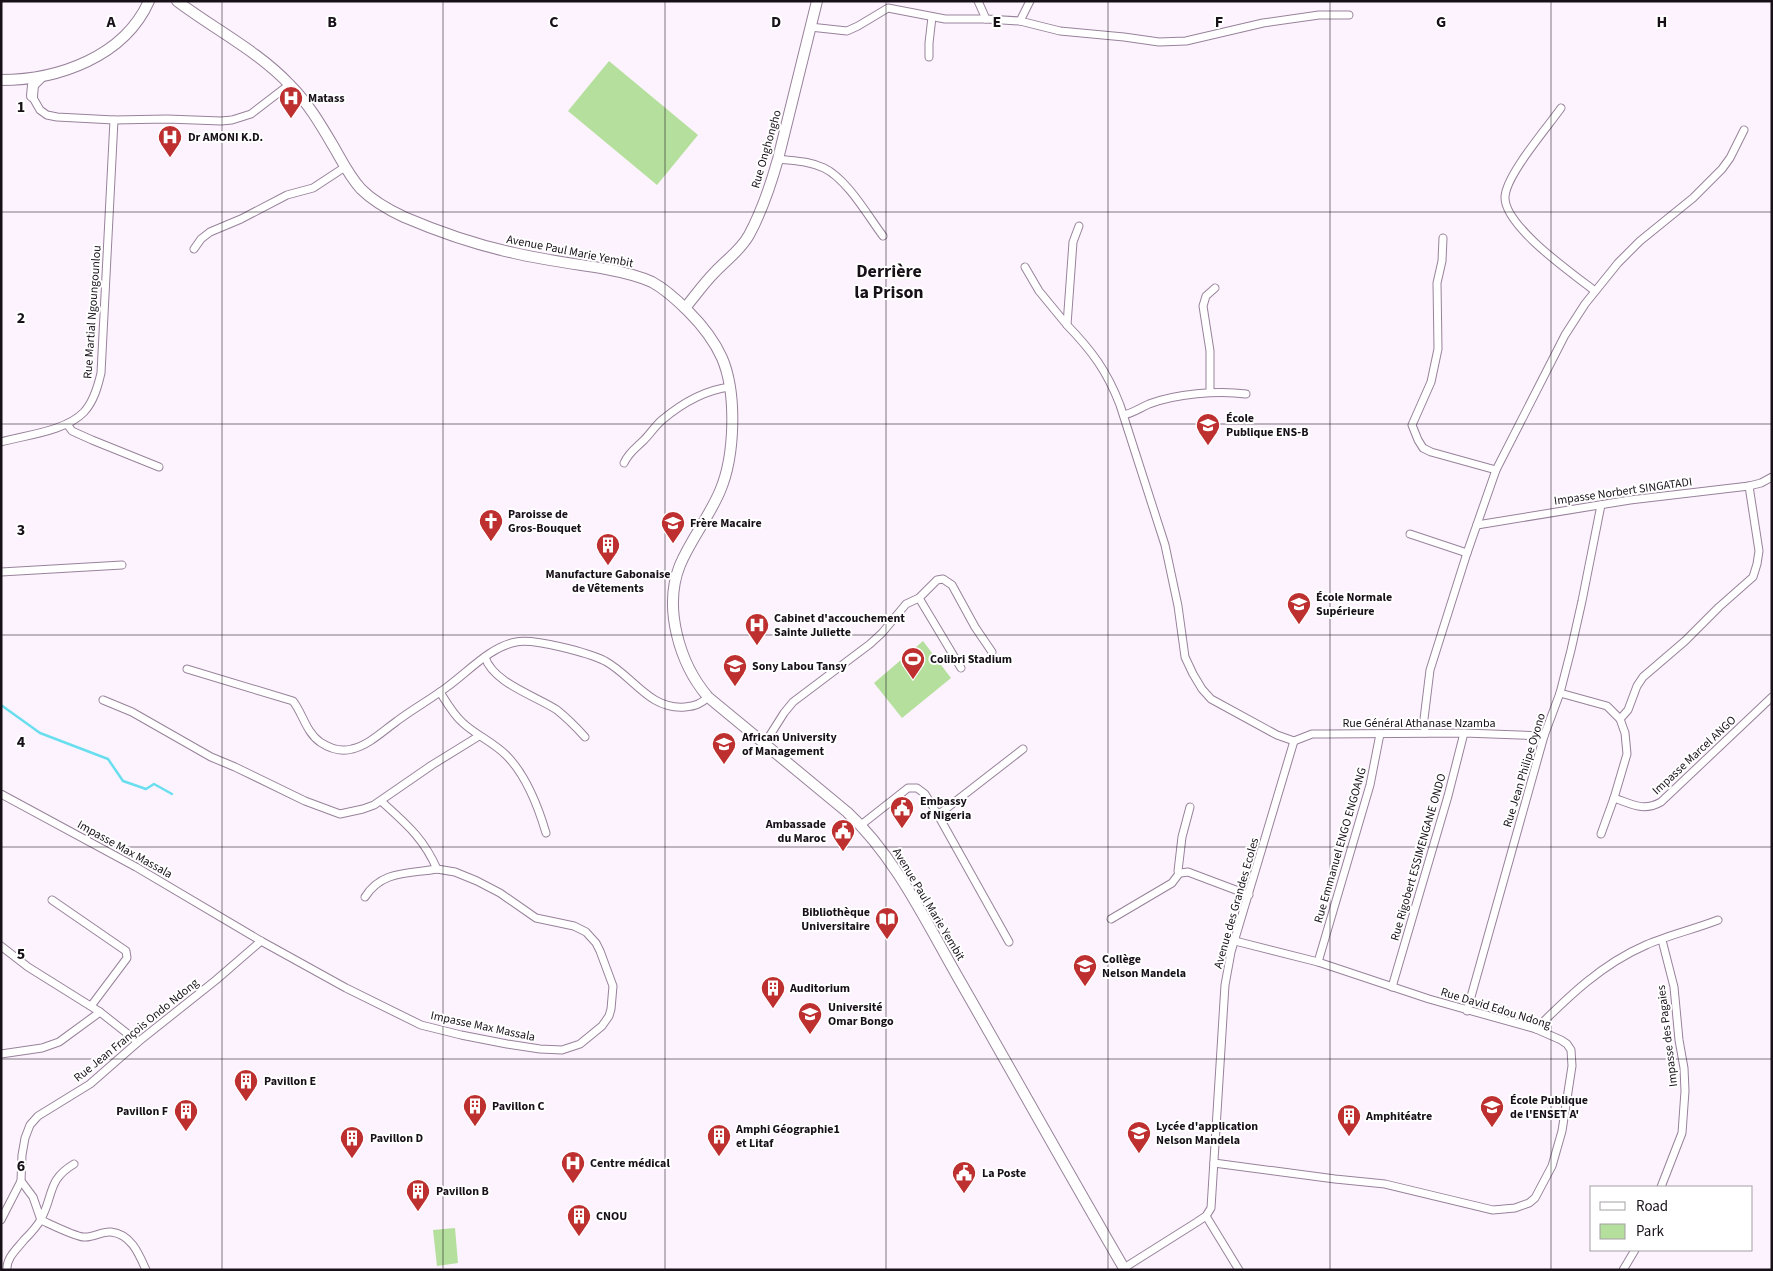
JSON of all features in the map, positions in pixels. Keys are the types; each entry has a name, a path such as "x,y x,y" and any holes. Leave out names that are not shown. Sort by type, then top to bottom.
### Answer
{"main road":[{"path":"1,80 18,80 42,76 82,63 113,46 136,24 149,1"},
{"name":"Avenue Paul Marie Yembit","path":"177,1 252,53 290,84 310,109 355,182 369,196 392,212 443,232 508,252 631,275 654,284 685,308 701,324 721,356 727,371 732,411 731,438 724,481 677,574 674,594 675,619 690,673 708,697 861,825 884,854 907,889 1125,1269"},
{"name":"Rue Onghongho","path":"685,308 749,236 771,184 817,1"},
{"path":"32,96 33,85 42,76"},
{"path":"18,80 25,85 32,96"}],"street":[{"path":"978,1 986,18"},
{"path":"1020,21 1030,1"},
{"path":"810,27 847,31 888,8 946,19 986,18 1020,21 1060,31 1159,42 1186,41 1263,23 1320,15 1349,15"},
{"path":"929,57 932,17"},
{"path":"32,96 40,110 47,115 56,117 114,120 232,120 250,114 290,84"},
{"path":"1561,108 1513,174 1505,198 1508,211 1530,238 1595,292"},
{"name":"Rue Martial Ngoungounlou","path":"1,442 67,424 84,412 97,390 101,373 114,120"},
{"path":"1425,733 1424,719 1430,670 1467,553 1496,470 1565,335 1585,304 1618,264 1640,241 1693,198 1722,169 1730,158 1744,130"},
{"path":"778,159 807,162 826,169 849,191 883,236"},
{"path":"194,249 201,239 210,232 241,219 287,195 313,188 345,167"},
{"path":"1068,325 1073,242 1079,226"},
{"path":"1443,238 1442,261 1437,283 1438,349 1431,382 1412,424 1414,432 1423,448 1431,452 1496,470"},
{"path":"1025,267 1039,290 1092,352 1114,389 1165,546 1178,606 1185,657 1193,674 1211,699 1277,735 1294,741"},
{"path":"1210,392 1210,351 1203,306 1206,296 1215,288"},
{"path":"624,463 633,448 642,442 660,421 710,390 730,387"},
{"path":"1124,415 1167,399 1222,391 1246,394"},
{"path":"67,424 72,431 159,467"},
{"name":"Impasse Norbert SINGATADI","path":"1477,525 1601,505 1748,486 1772,477"},
{"path":"1620,719 1628,710 1637,686 1643,677 1685,641 1753,576 1758,564 1759,551 1748,486"},
{"name":"Rue Jean Philipe Oyono","path":"1468,1010 1544,736 1560,693 1582,601 1601,505"},
{"path":"1410,534 1467,553"},
{"path":"1,572 122,565"},
{"path":"765,743 793,702 864,649 882,633 906,604 918,598 937,580 948,580 992,652"},
{"path":"918,598 961,668"},
{"path":"187,669 293,701 311,734 329,747 340,750 350,750 369,741 440,692 485,657 505,644 519,641 535,642 575,651 604,661 621,672 640,691 662,704 677,708 691,706 700,704 708,697"},
{"path":"485,657 487,664 497,674 531,696 556,709 585,737"},
{"path":"440,692 456,716 507,756 536,801 546,833"},
{"path":"1560,693 1607,706 1620,719 1625,733 1626,754 1614,798 1601,834"},
{"name":"Impasse Marcel ANGO","path":"1614,798 1642,807 1652,807 1661,802 1772,697"},
{"path":"103,700 132,712 211,757 322,808 340,814 363,810 381,800 432,765 480,736"},
{"name":"Rue Général Athanase Nzamba","path":"1294,741 1312,734 1464,733 1544,736"},
{"name":"Rue Rigobert ESSIMENGANE ONDO","path":"1392,987 1464,733"},
{"name":"Rue Emmanuel ENGO ENGOANG","path":"1318,962 1370,785 1380,734"},
{"name":"Avenue des Grandes Ecoles","path":"1206,1216 1211,1208 1213,1198 1222,1011 1225,985 1235,942 1294,741"},
{"path":"938,815 1023,749"},
{"path":"861,825 908,788 917,788 925,794 1009,942"},
{"name":"Impasse Max Massala","path":"1,794 136,867 260,941 346,988 422,1025 461,1035 540,1049 562,1050 580,1044 602,1026 609,1016 613,986 600,951 590,936 574,926 536,918 500,893 466,876 437,869 389,876 377,884 365,898"},
{"path":"381,800 420,837 437,869"},
{"path":"1110,919 1172,883 1179,873 1182,837 1190,807"},
{"path":"1179,873 1188,872 1249,895"},
{"path":"52,900 126,951 127,958 90,1006"},
{"path":"1536,1029 1577,988 1595,974 1631,952 1718,920"},
{"name":"Impasse des Pagaies","path":"1661,1186 1682,1133 1685,1091 1674,987 1662,940"},
{"name":"Rue Jean François Ondo Ndong","path":"1,1220 21,1181 25,1138 30,1125 38,1116 90,1084 138,1042 216,980 260,941"},
{"name":"Rue David Edou Ndong","path":"1214,1163 1385,1184 1493,1210 1506,1210 1522,1206 1535,1198 1556,1155 1562,1132 1572,1066 1571,1050 1567,1044 1536,1029 1392,987 1318,962 1235,942"},
{"path":"1,946 28,967 100,1012 138,1042"},
{"path":"1,1054 42,1048 59,1042 100,1012"},
{"path":"7,1270 7,1264 11,1257 41,1220 54,1183 64,1170 74,1164"},
{"path":"21,1181 33,1197 41,1220 83,1238 111,1232 122,1236 131,1242 138,1251 146,1270"},
{"path":"1125,1269 1206,1216 1239,1270"},
{"path":"1624,1270 1634,1251"}],"green space":[{"path":"609,61 698,135 657,185 568,111"},
{"name":"Colibri Stadium","path":"923,641 951,678 902,718 874,683"},
{"path":"455,1228 458,1263 437,1266 433,1230"}],"waterway":[{"path":"1,705 40,733 108,759 123,781 146,789 154,784 172,794"}],"place":[{"name":"Matass","path":"291,119"},
{"name":"Dr AMONI K.D.","path":"170,158"},
{"name":"École Publique ENS-B","path":"1208,446"},
{"name":"Paroisse de Gros-Bouquet","path":"491,542"},
{"name":"Frère Macaire","path":"673,544"},
{"name":"Manufacture Gabonaise de Vêtements","path":"608,566"},
{"name":"École Normale Supérieure","path":"1299,625"},
{"name":"Cabinet d'accouchement Sainte Juliette","path":"757,646"},
{"name":"Colibri Stadium","path":"913,680"},
{"name":"Sony Labou Tansy","path":"735,687"},
{"name":"African University of Management","path":"724,765"},
{"name":"Embassy of Nigeria","path":"902,829"},
{"name":"Ambassade du Maroc","path":"843,852"},
{"name":"Bibliothèque Universitaire","path":"887,940"},
{"name":"Collège Nelson Mandela","path":"1085,987"},
{"name":"Auditorium","path":"773,1009"},
{"name":"Université Omar Bongo","path":"810,1035"},
{"name":"Pavillon E","path":"246,1102"},
{"name":"Pavillon C","path":"475,1127"},
{"name":"École Publique de l'ENSET A'","path":"1492,1128"},
{"name":"Pavillon F","path":"186,1132"},
{"name":"Amphitéatre","path":"1349,1137"},
{"name":"Lycée d'application Nelson Mandela","path":"1139,1154"},
{"name":"Amphi Géographie1 et Litaf","path":"719,1157"},
{"name":"Pavillon D","path":"352,1159"},
{"name":"Centre médical","path":"573,1184"},
{"name":"La Poste","path":"964,1194"},
{"name":"Pavillon B","path":"418,1212"},
{"name":"CNOU","path":"579,1237"}],"district":[{"name":"Derrière la Prison","path":"889,281"}]}
